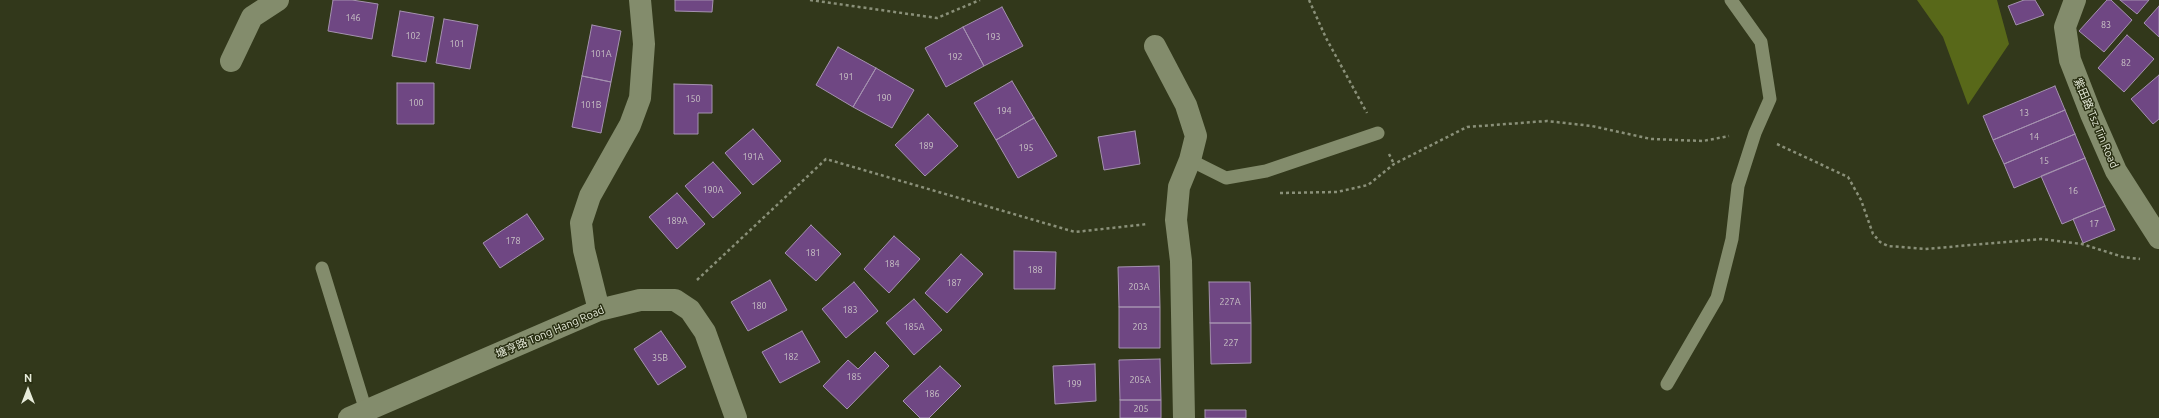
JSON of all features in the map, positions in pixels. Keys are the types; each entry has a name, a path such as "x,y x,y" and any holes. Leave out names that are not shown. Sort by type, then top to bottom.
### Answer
{"street":[{"path":"231,61 252,17 278,0"},
{"path":"599,310 584,250 581,223 590,196 630,125 640,98 644,44 640,0"},
{"name":"紫田路 Tsz Tin Road","path":"2076,0 2065,27 2070,60 2090,114 2116,171 2159,238"},
{"path":"1155,46 1186,105 1196,136 1190,160 1178,187 1176,220 1180,261 1184,418"},
{"name":"塘亨路 Tong Hang Road","path":"357,414 599,310 640,300 675,300"},
{"path":"675,300 690,310 705,332 736,418"}],"lane":[{"path":"1667,384 1717,298 1732,239 1738,186 1755,133 1770,99 1761,42 1731,0"},
{"path":"1190,160 1226,178 1266,171 1378,133"},
{"path":"322,268 357,414"}],"path":[{"path":"810,0 937,18 980,0"},
{"path":"1309,0 1326,38 1394,164"},
{"path":"1274,193 1337,192 1368,185 1394,164 1467,127 1547,121 1567,122 1651,139 1703,142 1743,133 1755,133 1848,177 1861,200 1873,234 1880,242 1888,246 1925,249 2042,239 2082,244 2123,257 2145,258"},
{"path":"675,300 826,159 1075,232 1130,227 1176,220"}],"green space":[{"path":"1917,0 1997,0 2009,44 1968,105 1943,37"}],"building":[{"path":"333,0 352,0 378,4 372,39 328,31"},
{"path":"675,0 713,0 712,12 675,11"},
{"path":"2024,0 2035,0 2044,15 2016,25 2008,6"},
{"path":"2107,0 2111,0 2132,20 2104,52 2079,31"},
{"path":"2120,0 2149,0 2137,14"},
{"path":"2159,6 2159,37 2144,23"},
{"path":"1002,7 1023,46 984,66 963,27"},
{"path":"400,11 434,17 426,62 392,56"},
{"path":"444,19 478,25 470,69 436,63"},
{"path":"592,25 621,31 611,82 582,76"},
{"path":"963,27 984,66 946,87 925,48"},
{"path":"2127,35 2154,59 2124,92 2098,68"},
{"path":"838,47 876,68 853,107 816,85"},
{"path":"876,68 914,90 892,128 853,107"},
{"path":"2159,75 2159,119 2153,124 2131,99"},
{"path":"582,76 611,82 601,133 572,127"},
{"path":"1012,81 1034,118 996,140 974,103"},
{"path":"397,83 434,83 434,124 397,124"},
{"path":"674,84 712,85 712,113 698,113 698,134 674,134"},
{"path":"2055,86 2065,110 1993,140 1983,116"},
{"path":"2065,110 2075,134 2004,164 1993,140"},
{"path":"928,114 958,146 925,176 895,145"},
{"path":"1034,118 1057,156 1018,178 996,140"},
{"path":"753,129 781,161 753,185 725,153"},
{"path":"1135,131 1140,164 1104,170 1098,137"},
{"path":"2075,134 2085,158 2014,188 2004,164"},
{"path":"2085,158 2105,206 2062,224 2041,176"},
{"path":"713,162 741,193 713,218 685,186"},
{"path":"677,193 705,224 677,249 649,217"},
{"path":"2105,206 2115,230 2083,243 2073,219"},
{"path":"527,214 544,239 500,268 483,243"},
{"path":"811,225 841,254 816,281 785,253"},
{"path":"894,236 920,259 889,293 864,269"},
{"path":"1014,251 1056,252 1055,289 1014,289"},
{"path":"961,254 983,274 947,313 925,293"},
{"path":"1159,266 1160,307 1119,307 1118,267"},
{"path":"770,280 787,310 748,331 731,302"},
{"path":"854,282 878,311 846,338 822,309"},
{"path":"1209,282 1250,282 1251,323 1210,323"},
{"path":"914,299 942,330 914,355 886,323"},
{"path":"1119,307 1160,307 1160,348 1119,348"},
{"path":"1210,323 1251,323 1251,363 1211,364"},
{"path":"661,331 686,367 658,385 634,349"},
{"path":"802,331 820,362 780,383 762,352"},
{"path":"875,352 889,366 847,409 823,386 848,360 858,369"},
{"path":"1160,359 1161,400 1120,400 1119,360"},
{"path":"1095,364 1096,401 1055,404 1053,366"},
{"path":"940,366 961,386 929,418 920,418 903,401"},
{"path":"1120,400 1161,400 1161,418 1120,418"},
{"path":"1205,410 1246,410 1246,418 1205,418"}]}
